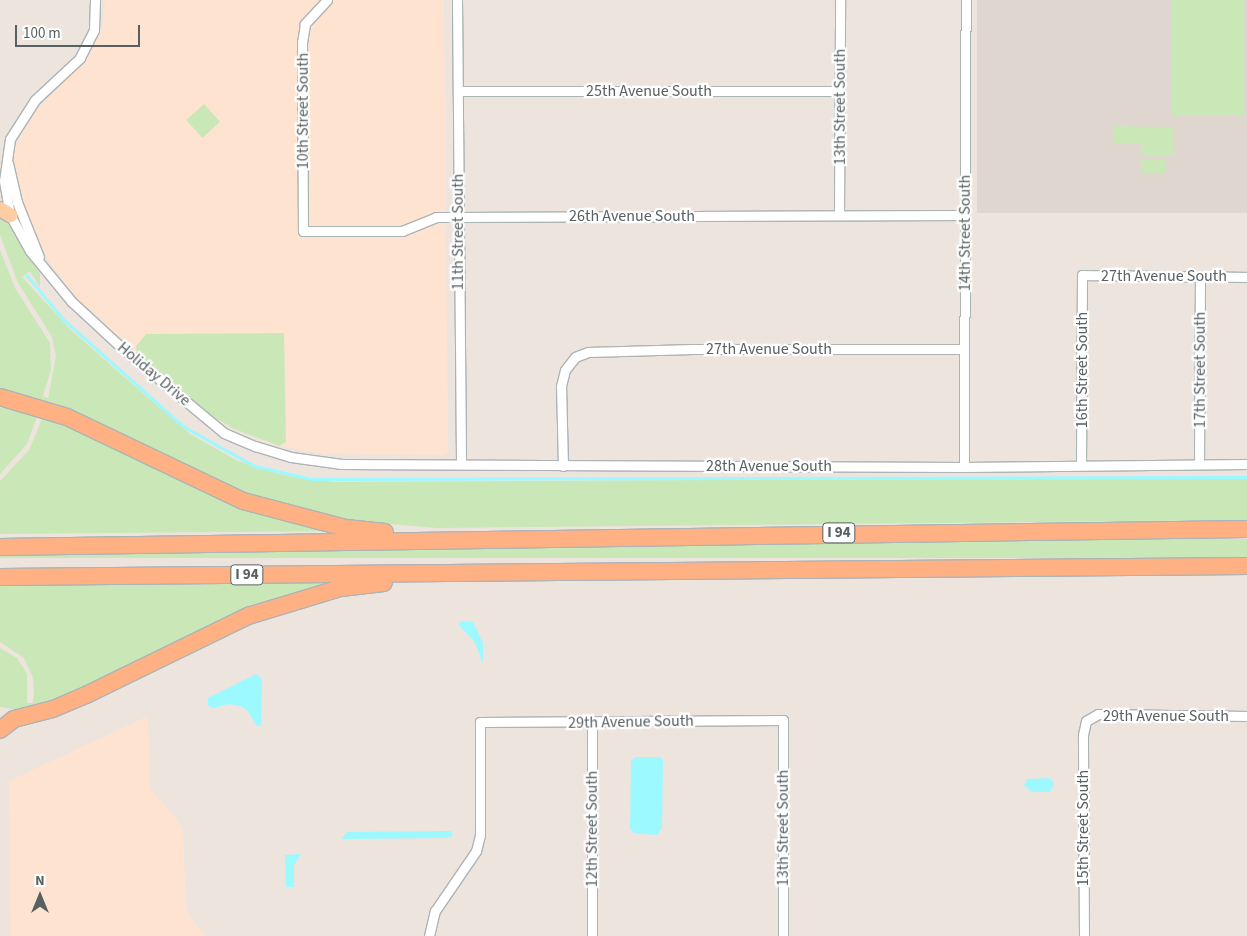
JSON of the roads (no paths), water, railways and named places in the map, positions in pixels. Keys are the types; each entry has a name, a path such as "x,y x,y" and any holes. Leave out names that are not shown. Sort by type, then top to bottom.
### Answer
{"highway":[{"path":"3,399 68,417 243,500 346,528 431,540"},
{"name":"I 94","path":"0,547 1247,529"},
{"name":"I 94","path":"0,577 1247,566"},
{"path":"0,730 7,716 79,698 248,616 303,597 341,588 493,572"}],"street":[{"name":"Holiday Drive","path":"96,0 94,30 80,58 25,113 7,150 4,181 5,212 30,251 40,259 77,307 123,350 224,433 291,457"},
{"name":"10th Street South","path":"303,230 302,42 306,24 327,0"},
{"name":"11th Street South","path":"457,0 461,464"},
{"name":"13th Street South","path":"840,0 840,215"},
{"name":"14th Street South","path":"964,467 966,0"},
{"name":"25th Avenue South","path":"458,91 840,91"},
{"name":"Holiday Drive","path":"7,150 17,202 40,259"},
{"name":"26th Avenue South","path":"303,230 402,231 436,217 458,216 965,215"},
{"name":"27th Avenue South","path":"1082,275 1247,277"},
{"name":"16th Street South","path":"1081,465 1082,275"},
{"name":"17th Street South","path":"1200,276 1200,464"},
{"name":"27th Avenue South","path":"563,466 561,386 566,370 575,357 604,350 964,349"},
{"name":"28th Avenue South","path":"291,457 342,464 563,466 964,467 1247,464"},
{"name":"29th Avenue South","path":"1086,721 1098,714 1247,716"},
{"name":"13th Street South","path":"783,720 783,936"},
{"name":"29th Avenue South","path":"429,936 435,910 476,850 480,835 480,722 783,720"},
{"name":"15th Street South","path":"1084,936 1083,734 1086,721"},
{"name":"12th Street South","path":"592,722 592,936"}],"water":[{"path":"462,621 473,622 483,643 483,663 474,641 458,624"},
{"path":"256,674 262,679 261,726 257,726 247,710 240,706 229,704 213,708 208,706 208,698"},
{"path":"635,757 659,757 663,760 662,828 657,835 634,833 630,828 631,761"},
{"path":"1050,778 1054,783 1050,792 1032,792 1024,785 1027,779"},
{"path":"450,831 453,834 451,837 443,838 341,839 347,832"},
{"path":"301,854 294,865 294,887 286,887 285,855"}],"waterway":[{"path":"27,275 63,319 183,426 255,466 312,479 1247,477"}]}
